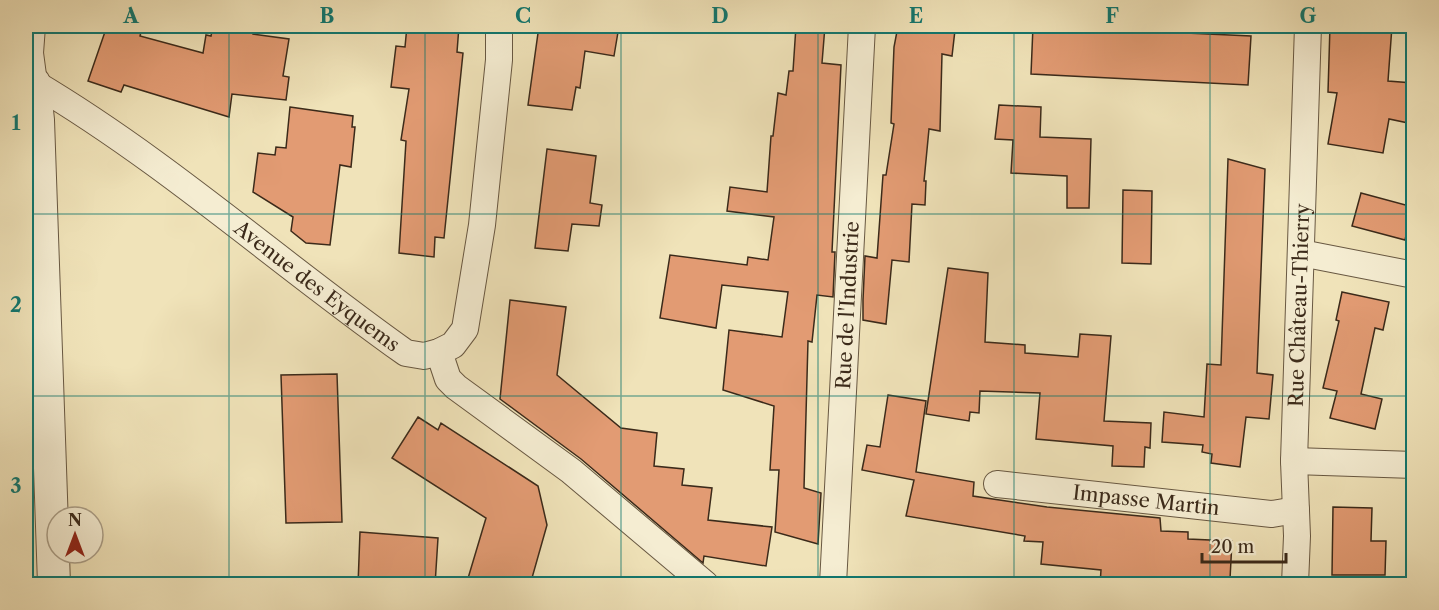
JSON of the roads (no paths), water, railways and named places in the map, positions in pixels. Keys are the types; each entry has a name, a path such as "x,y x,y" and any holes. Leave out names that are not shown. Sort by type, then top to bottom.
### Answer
{"street":[{"path":"32,26 30,81 38,120 54,585"},
{"path":"499,26 499,60 485,189 465,329 453,345 439,352 448,379 571,471 705,585"},
{"name":"Rue de l'Industrie","path":"833,585 862,26"},
{"name":"Rue Château-Thierry","path":"1295,585 1294,461 1308,26"},
{"name":"Avenue des Eyquems","path":"30,81 97,121 166,170 406,353 424,356 439,352"},
{"path":"1301,253 1413,275"},
{"path":"1294,461 1413,465"},
{"name":"Impasse Martin","path":"997,484 1272,514 1296,510"}]}
